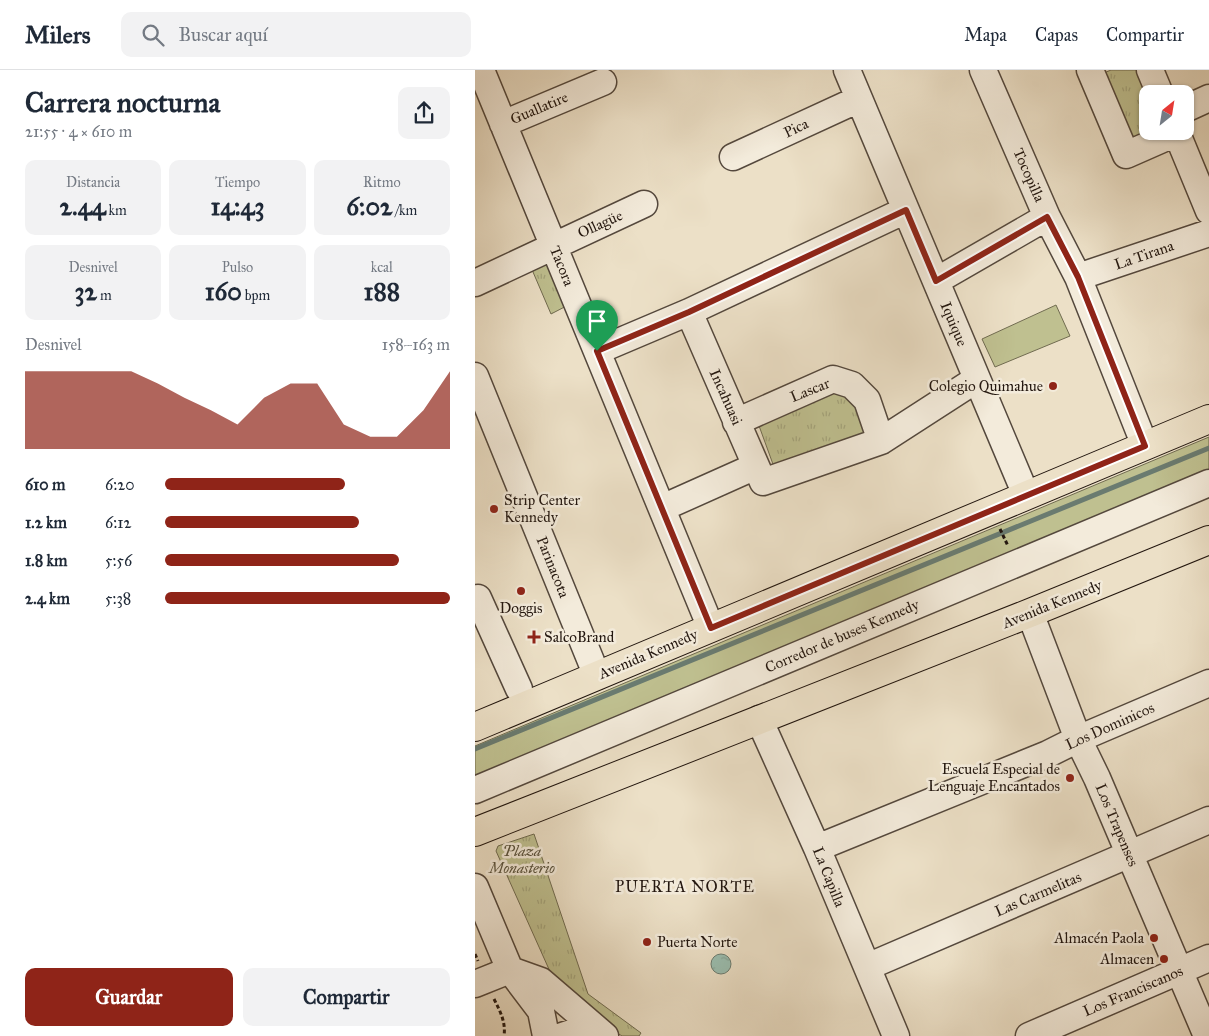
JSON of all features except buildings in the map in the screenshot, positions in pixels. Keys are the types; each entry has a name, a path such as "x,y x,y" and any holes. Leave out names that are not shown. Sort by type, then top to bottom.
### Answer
{"main road":[{"name":"Avenida Kennedy","path":"475,727 1209,419"},
{"name":"Avenida Kennedy","path":"475,832 1030,613 1209,540"}],"street":[{"name":"Tacora","path":"481,70 711,628"},
{"name":"Iquique","path":"847,70 1026,495"},
{"name":"Tocopilla","path":"983,70 1047,217 1078,277 1145,446"},
{"path":"1090,70 1126,155 1159,140"},
{"path":"1150,70 1156,85"},
{"name":"Guallatire","path":"503,124 603,82"},
{"path":"1194,105 1209,98"},
{"name":"Pica","path":"733,157 859,99"},
{"path":"1179,140 1209,211"},
{"name":"Ollagüe","path":"475,283 553,245 645,204"},
{"path":"597,351 689,312 906,210"},
{"path":"936,281 1047,217"},
{"name":"La Tirana","path":"1078,277 1209,233"},
{"name":"Incahuasi","path":"689,312 759,474"},
{"name":"Parinacota","path":"475,376 597,676"},
{"name":"Lascar","path":"736,422 833,379 852,385 867,400 881,441"},
{"path":"662,508 759,474 881,441 977,380"},
{"name":"Corredor de buses Kennedy","path":"475,790 1209,483"},
{"path":"475,599 478,598 519,689"},
{"name":"Los Trapenses","path":"1030,613 1078,739 1097,778 1207,1036"},
{"name":"Los Dominicos","path":"817,848 1048,754 1078,739 1209,683"},
{"name":"La Capilla","path":"759,719 817,848 896,1036"},
{"name":"Las Carmelitas","path":"867,967 1209,820"},
{"path":"475,887 510,970 541,1011 551,1033"},
{"name":"Los Franciscanos","path":"1029,1036 1209,958"},
{"path":"475,984 510,970 541,981 601,1034"},
{"path":"551,1033 557,1020 571,1020 580,1022 601,1034"}],"path":[{"path":"992,510 1016,563"}],"green space":[{"path":"1111,70 1154,70 1150,85 1139,85 1139,136 1132,140 1104,73"},
{"path":"553,245 576,301 551,314 527,258"},
{"path":"1056,305 1070,336 995,367 982,339"},
{"path":"838,389 850,393 872,432 774,467 758,423"},
{"path":"1209,437 1209,475 475,780 475,746"},
{"name":"Plaza Monasterio","path":"534,834 588,994 641,1033 639,1036 622,1036 598,1021 552,976 496,851 498,846"}],"water":[{"path":"721,954 728,957 731,964 728,971 721,974 714,971 711,964 714,957"}],"waterway":[{"path":"475,749 1209,448"}],"place":[{"name":"Colegio Quimahue","path":"1053,386"},
{"name":"Strip Center Kennedy","path":"494,509"},
{"name":"Doggis","path":"521,591"},
{"name":"SalcoBrand","path":"534,637"},
{"name":"Escuela Especial de Lenguaje Encantados","path":"1070,778"},
{"name":"Almacén Paola","path":"1154,938"},
{"name":"Puerta Norte","path":"647,942"},
{"name":"Almacen","path":"1164,959"}],"district":[{"name":"PUERTA NORTE","path":"685,886"}],"route":[{"path":"906,210 936,281 1047,217 1078,277 1145,446 711,628 597,351 689,312 906,210"}]}
